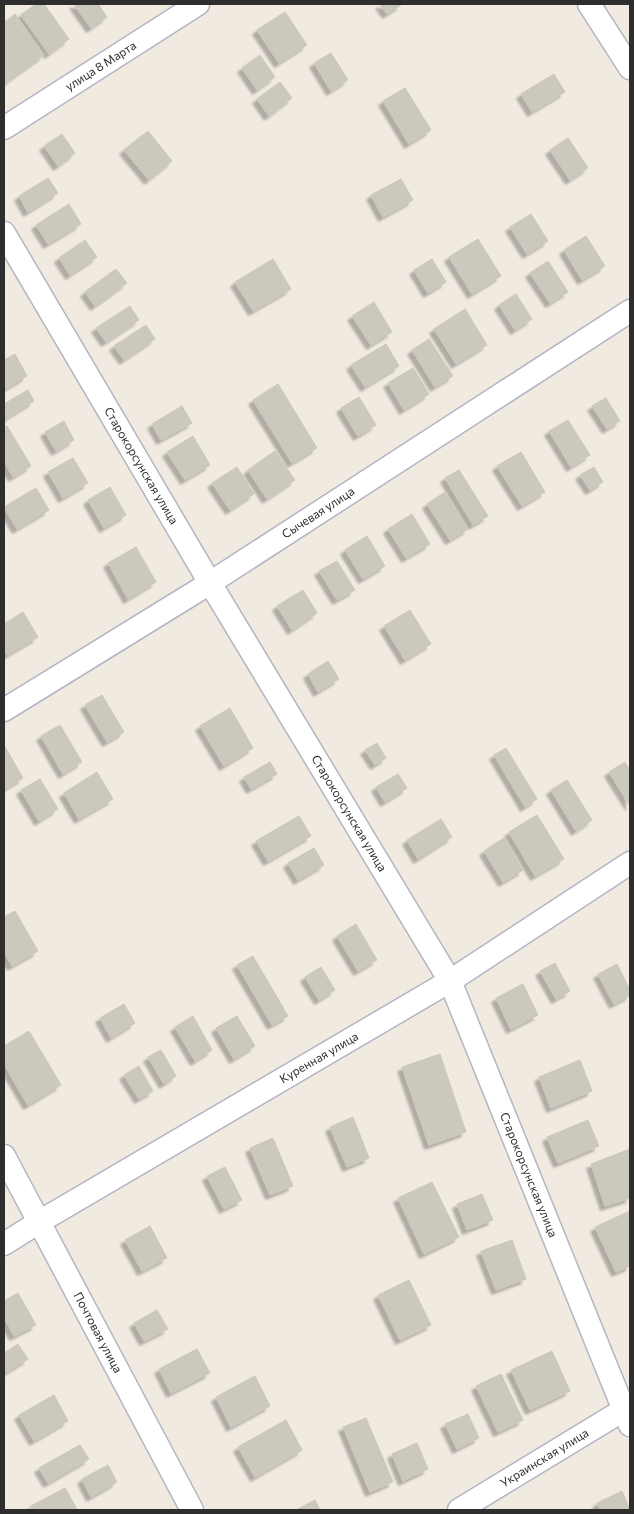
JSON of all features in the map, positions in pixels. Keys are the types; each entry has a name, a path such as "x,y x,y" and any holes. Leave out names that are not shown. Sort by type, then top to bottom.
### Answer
{"street":[{"name":"улица 8 Марта","path":"4,128 198,4"},
{"path":"589,4 630,68"},
{"name":"Старокорсунская улица","path":"4,233 210,583 450,981 628,1414"},
{"name":"Сычевая улица","path":"4,710 210,583 630,312"},
{"name":"Куренная улица","path":"4,1244 450,981 630,864"},
{"name":"Почтовая улица","path":"4,1156 192,1510"},
{"name":"Украинская улица","path":"459,1510 628,1414"}],"building":[{"path":"36,4 44,4 69,39 49,54 21,15"},
{"path":"74,4 98,4 107,17 91,28"},
{"path":"380,4 400,4 401,5 387,14"},
{"path":"285,12 307,45 279,63 257,30"},
{"path":"15,14 44,55 4,84 4,23"},
{"path":"331,53 348,80 331,91 314,63"},
{"path":"260,55 275,77 257,90 242,68"},
{"path":"554,74 565,92 532,112 521,94"},
{"path":"280,82 292,98 269,116 257,99"},
{"path":"405,88 431,130 409,144 383,101"},
{"path":"148,131 172,161 149,180 124,150"},
{"path":"62,134 75,153 58,166 44,146"},
{"path":"568,138 588,168 570,180 550,150"},
{"path":"48,178 58,193 28,212 19,196"},
{"path":"401,179 413,200 383,217 371,195"},
{"path":"69,204 81,224 48,244 36,225"},
{"path":"531,214 548,241 527,254 510,227"},
{"path":"586,236 605,266 582,280 564,250"},
{"path":"478,239 501,276 472,294 449,257"},
{"path":"85,240 97,257 70,275 59,258"},
{"path":"273,259 291,289 253,311 235,282"},
{"path":"432,259 446,282 428,293 414,270"},
{"path":"548,261 568,292 550,303 530,273"},
{"path":"116,269 127,283 95,306 85,292"},
{"path":"516,294 532,319 515,330 499,305"},
{"path":"374,302 392,332 371,345 352,316"},
{"path":"130,306 139,320 106,342 96,328"},
{"path":"465,309 487,345 456,364 434,329"},
{"path":"146,325 155,339 124,360 114,346"},
{"path":"429,339 453,376 435,387 412,350"},
{"path":"386,344 399,366 365,387 351,365"},
{"path":"15,354 27,376 4,390 4,360"},
{"path":"413,368 429,394 404,410 388,383"},
{"path":"278,384 317,448 292,463 253,400"},
{"path":"28,390 34,401 5,419 4,404"},
{"path":"359,397 376,425 358,436 341,408"},
{"path":"606,398 620,421 607,429 592,406"},
{"path":"182,406 192,423 161,440 152,424"},
{"path":"568,420 590,455 571,467 549,431"},
{"path":"64,421 74,440 56,451 45,432"},
{"path":"7,426 31,466 13,477 4,461 4,428"},
{"path":"193,436 210,465 185,480 167,452"},
{"path":"275,451 295,480 267,499 248,470"},
{"path":"521,452 545,492 522,506 497,466"},
{"path":"73,458 88,483 63,498 48,472"},
{"path":"237,467 254,494 230,510 212,483"},
{"path":"594,467 603,482 590,490 580,475"},
{"path":"459,470 488,516 473,525 445,478"},
{"path":"110,487 126,515 104,528 88,500"},
{"path":"36,488 49,510 17,529 4,507"},
{"path":"445,492 468,529 450,540 427,504"},
{"path":"412,514 430,544 406,558 388,529"},
{"path":"367,536 385,566 363,579 345,550"},
{"path":"136,547 156,582 128,599 108,563"},
{"path":"337,561 355,590 337,600 319,571"},
{"path":"303,590 317,613 292,630 277,606"},
{"path":"410,610 431,644 405,660 384,626"},
{"path":"23,612 38,637 7,655 4,649 4,624"},
{"path":"328,661 339,679 318,692 308,674"},
{"path":"102,695 124,732 107,742 85,705"},
{"path":"230,708 253,748 224,766 200,726"},
{"path":"60,725 82,762 63,774 41,736"},
{"path":"377,743 386,758 375,765 365,750"},
{"path":"4,745 23,778 5,789 4,787"},
{"path":"506,748 537,799 525,807 494,755"},
{"path":"270,762 277,774 251,789 244,777"},
{"path":"625,762 630,771 630,806 609,772"},
{"path":"97,772 113,799 79,819 64,793"},
{"path":"398,774 407,788 385,802 376,787"},
{"path":"40,779 58,809 39,821 21,790"},
{"path":"567,780 592,820 576,831 551,790"},
{"path":"537,815 564,859 535,876 509,832"},
{"path":"299,816 311,836 268,861 256,841"},
{"path":"441,819 452,837 418,859 407,840"},
{"path":"504,838 523,870 503,882 484,851"},
{"path":"314,848 324,865 298,880 288,863"},
{"path":"15,911 38,951 12,966 4,952 4,917"},
{"path":"356,924 377,960 358,971 337,936"},
{"path":"253,956 288,1016 272,1025 237,965"},
{"path":"555,963 570,991 556,999 540,971"},
{"path":"617,964 630,990 630,995 614,1004 598,974"},
{"path":"321,967 335,990 319,1000 305,977"},
{"path":"523,984 538,1015 511,1029 496,998"},
{"path":"124,1004 135,1023 111,1038 100,1018"},
{"path":"193,1016 212,1050 195,1061 175,1027"},
{"path":"237,1016 255,1046 234,1059 216,1028"},
{"path":"29,1031 45,1058 12,1078 4,1063 4,1046"},
{"path":"161,1050 176,1076 164,1084 148,1057"},
{"path":"440,1054 466,1132 429,1145 402,1067"},
{"path":"45,1058 61,1085 28,1105 12,1078"},
{"path":"580,1060 592,1091 551,1108 539,1077"},
{"path":"139,1066 153,1091 139,1099 124,1075"},
{"path":"353,1117 369,1158 347,1167 330,1127"},
{"path":"588,1120 599,1146 558,1163 547,1137"},
{"path":"273,1138 293,1186 270,1195 250,1148"},
{"path":"630,1149 630,1198 605,1206 591,1164"},
{"path":"225,1167 242,1200 224,1209 207,1176"},
{"path":"432,1182 459,1237 424,1254 398,1198"},
{"path":"482,1194 493,1220 467,1230 457,1204"},
{"path":"630,1211 630,1266 616,1272 595,1227"},
{"path":"150,1226 167,1258 142,1271 125,1240"},
{"path":"512,1240 526,1279 496,1290 481,1251"},
{"path":"409,1280 431,1325 400,1340 378,1295"},
{"path":"18,1293 36,1325 14,1336 4,1317 4,1301"},
{"path":"157,1310 168,1329 144,1341 134,1323"},
{"path":"18,1344 28,1359 4,1374 4,1353"},
{"path":"197,1349 210,1373 171,1393 159,1369"},
{"path":"552,1351 570,1391 530,1410 511,1370"},
{"path":"501,1374 523,1420 498,1432 476,1386"},
{"path":"255,1376 270,1406 231,1427 216,1397"},
{"path":"54,1395 68,1421 34,1441 19,1415"},
{"path":"468,1414 479,1438 457,1449 445,1424"},
{"path":"366,1418 393,1482 370,1492 343,1427"},
{"path":"286,1420 302,1450 255,1477 238,1447"},
{"path":"417,1443 428,1469 403,1481 392,1454"},
{"path":"80,1445 89,1459 48,1483 39,1468"},
{"path":"108,1465 117,1482 91,1497 82,1479"},
{"path":"65,1488 77,1509 33,1510 31,1506"},
{"path":"622,1491 630,1510 601,1510 597,1503"},
{"path":"315,1500 320,1510 296,1510"}]}
